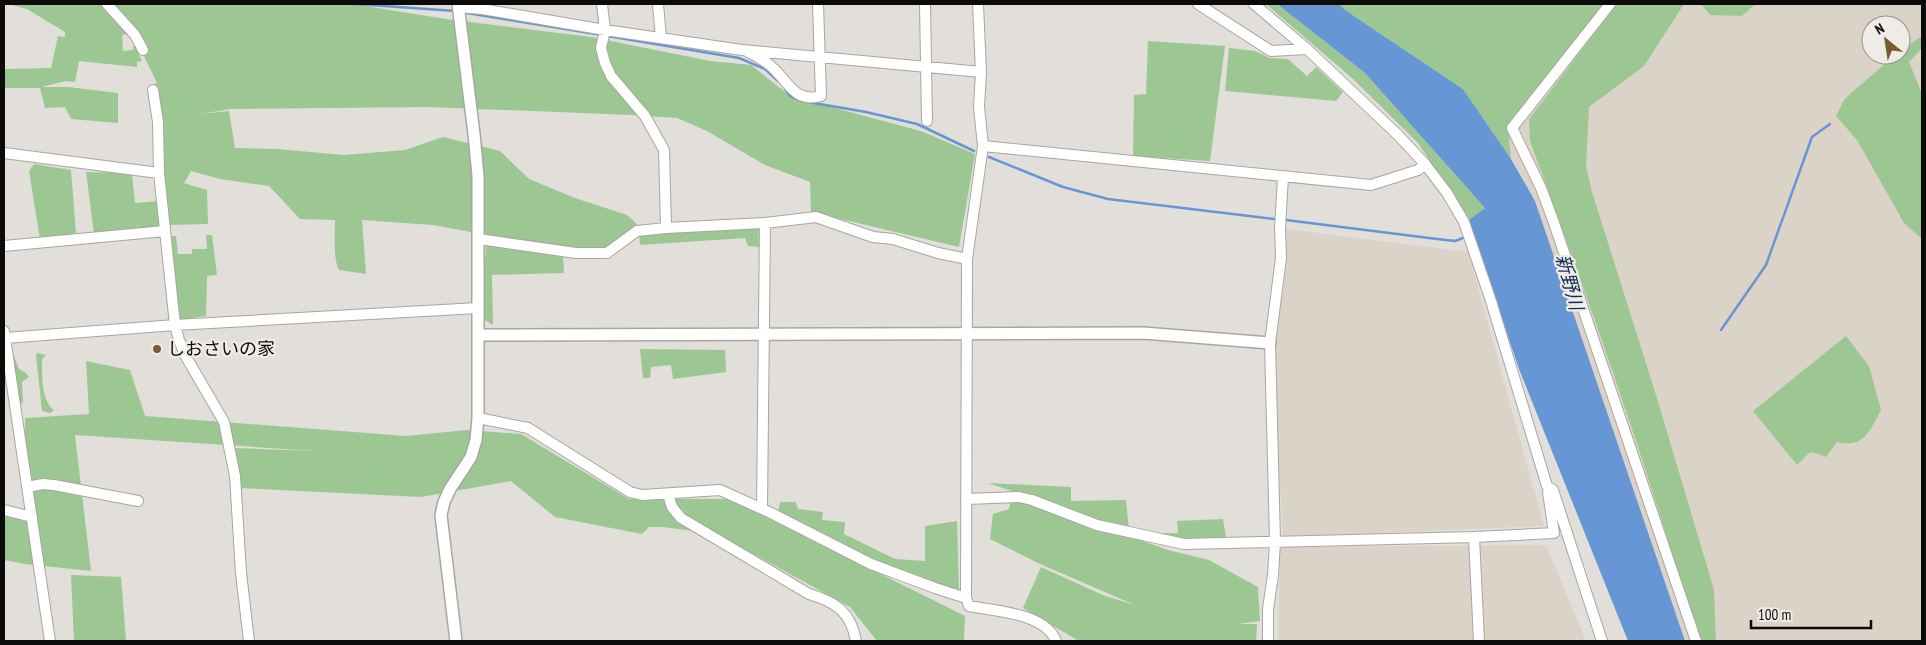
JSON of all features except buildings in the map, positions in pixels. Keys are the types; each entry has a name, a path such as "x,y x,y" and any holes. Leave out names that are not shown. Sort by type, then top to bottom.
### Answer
{"street":[{"path":"107,4 135,35 143,50"},
{"path":"602,4 604,63 611,76 645,116 664,150 666,228"},
{"path":"658,4 661,38"},
{"path":"742,50 774,68 794,93 813,98 821,96 818,4"},
{"path":"925,4 927,121"},
{"path":"978,4 981,72 979,107 983,146 967,259 966,598 969,606 1026,616 1043,626 1055,637 1056,641"},
{"path":"1198,4 1271,51 1306,49"},
{"path":"966,499 1019,497 1032,500 1097,525 1184,544 1474,537 1554,533 1547,486 1468,230 1447,193 1425,164 1397,134 1306,49 1254,4"},
{"path":"1610,4 1512,128 1541,188 1553,220 1696,641"},
{"path":"456,641 441,515 450,488 471,457 476,440 478,418 479,239 478,176 475,139 458,9 482,9 604,30 742,50 981,72"},
{"path":"153,90 158,122 159,173 175,325 185,355 224,422 235,476 241,573 249,641"},
{"path":"983,146 1282,177 1371,184 1418,170 1425,164"},
{"path":"4,153 159,173"},
{"path":"1268,641 1268,609 1275,542 1270,343 1281,258 1282,177"},
{"path":"479,239 576,253 607,253 637,231 765,223 816,217 873,237 893,240 967,259"},
{"path":"762,509 765,223"},
{"path":"4,246 165,231"},
{"path":"50,641 32,517 6,362 4,335 478,308"},
{"path":"478,335 1143,333 1270,343"},
{"path":"478,418 528,428 630,492 642,496 720,490 871,564 966,598"},
{"path":"27,487 43,484 54,485 138,501"},
{"path":"1547,486 1553,490 1602,641"},
{"path":"668,494 672,506 681,518 809,594 823,598 845,612 852,624 856,641"},
{"path":"4,510 32,517"},
{"path":"1474,537 1478,641"}],"shaded area":[{"path":"1605,4 1922,4 1922,641 1685,641 1535,201 1511,159 1508,124"},
{"path":"1280,228 1468,252 1544,526 1283,537 1271,331"},
{"path":"1546,545 1586,641 1278,641 1280,547"}],"green space":[{"path":"9,4 102,4 128,34 122,35 123,51 133,50 134,44 142,61 137,62 137,67 79,61 75,82 66,81 42,87 68,87 118,93 118,123 71,119 65,107 45,108 40,88 4,88 4,69 51,68 58,36 65,37 65,32 27,9"},
{"path":"111,4 352,4 446,19 591,37 710,61 751,65 790,96 921,131 975,154 959,247 811,212 810,182 765,165 707,131 677,118 429,107 231,109 200,114 229,111 235,148 277,149 344,155 405,150 443,137 500,151 529,179 575,198 627,215 641,228 599,253 552,247 433,225 362,220 366,274 339,270 335,253 335,220 300,219 269,186 220,179 191,171 184,183 207,190 208,224 170,225 162,176 159,119 154,84 157,83 125,17"},
{"path":"1266,4 1277,4 1365,73 1485,208 1469,220 1418,143 1353,79"},
{"path":"1339,4 1605,4 1508,124 1511,159 1463,89 1345,10"},
{"path":"1617,4 1684,4 1644,66 1589,107 1586,166 1592,192 1656,395 1712,583 1716,641 1699,641 1617,384 1530,141 1529,119"},
{"path":"1701,4 1755,4 1742,16 1710,15"},
{"path":"1922,36 1922,48 1911,60 1911,44"},
{"path":"1148,41 1225,46 1210,161 1133,156 1134,95 1146,94"},
{"path":"1229,48 1255,51 1270,58 1288,59 1307,76 1316,67 1343,92 1336,101 1225,91"},
{"path":"1884,65 1910,65 1922,94 1922,239 1904,223 1857,140 1836,116 1844,100"},
{"path":"34,164 71,170 76,233 40,239 29,171"},
{"path":"86,172 132,173 135,203 159,201 160,227 138,231 137,220 137,230 94,234"},
{"path":"758,225 759,247 748,246 745,238 640,245 639,232"},
{"path":"206,235 212,235 217,275 207,276 206,316 177,320 171,236 176,236 178,254 192,254 192,249 207,249"},
{"path":"486,244 563,255 564,273 492,275 493,325 485,320 482,307"},
{"path":"1846,336 1869,366 1881,410 1869,431 1859,440 1853,443 1837,442 1826,457 1810,452 1797,465 1753,411"},
{"path":"640,349 725,350 726,372 673,379 671,365 651,367 650,378 643,378"},
{"path":"37,353 46,355 42,359 42,379 44,394 54,410 50,413 42,411"},
{"path":"12,356 14,356 19,369 29,377 22,382 23,403 20,404 15,385"},
{"path":"86,361 130,370 145,416 406,436 467,430 521,434 629,499 730,499 965,616 964,641 877,641 850,607 717,534 649,527 642,534 555,517 511,481 421,497 239,488 233,448 314,451 75,435 91,571 4,560 4,512 25,518 25,418 89,414"},
{"path":"988,483 1071,487 1071,501 1126,500 1129,530"},
{"path":"1011,500 1030,501 1168,550 1209,560 1258,587 1260,621 1238,624 1257,624 1256,641 1079,641 1023,608 1041,567 1105,596 1135,605 1040,564 990,539 993,514 1009,509"},
{"path":"780,502 796,502 798,509 823,512 822,520 845,522 844,534 895,559 925,561 925,526 957,521 959,591 955,592 859,553 778,513"},
{"path":"1223,519 1226,537 1189,541 1134,533 1178,533 1177,521"},
{"path":"71,575 121,577 126,641 74,641"}],"water":[{"path":"1277,4 1339,4 1345,10 1463,89 1511,159 1535,201 1685,641 1628,641 1519,369 1469,220 1485,208 1365,73"}],"waterway":[{"path":"355,4 456,11"},
{"path":"461,12 602,35"},
{"path":"607,36 739,58 765,69 778,81"},
{"path":"785,89 790,96 802,101 866,112 917,124 974,151"},
{"path":"1721,330 1766,265 1812,137 1830,124"},
{"path":"989,157 1063,187 1108,199 1274,219"},
{"path":"1286,220 1455,241 1463,238"}],"place":[{"name":"しおさいの家","path":"157,349"}],"water label":[{"name":"新野川","path":"1570,282"}]}
